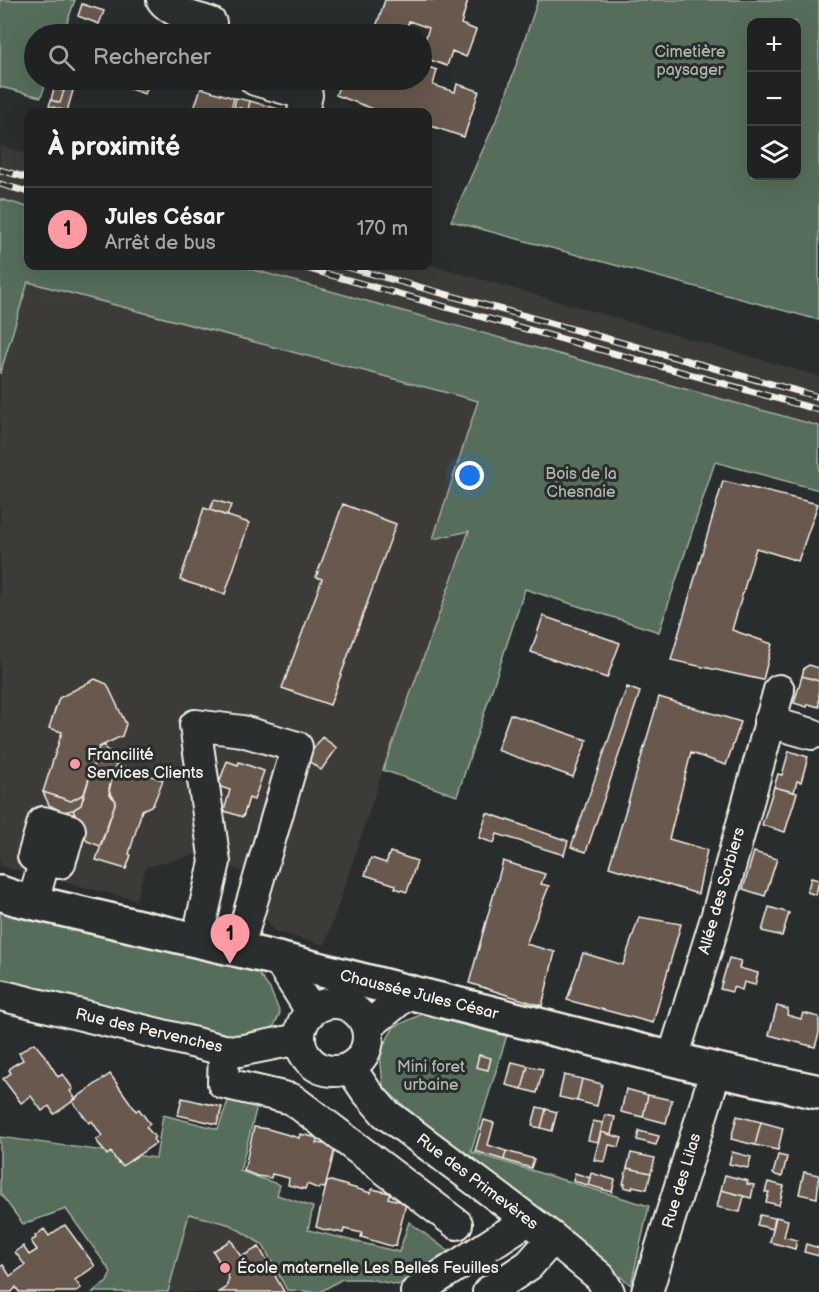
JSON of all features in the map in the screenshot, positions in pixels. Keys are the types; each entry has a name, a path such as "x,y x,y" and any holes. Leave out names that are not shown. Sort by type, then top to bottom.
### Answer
{"main road":[{"name":"Chaussée Jules César","path":"13,898 278,959 716,1070 819,1092"}],"street":[{"path":"162,0 167,6 181,13 213,19"},
{"path":"290,90 307,95 304,108"},
{"name":"Allée des Sorbiers","path":"674,1058 716,918 779,690"},
{"path":"769,722 812,734"},
{"path":"197,940 215,862 195,725 242,731 297,747 238,950"},
{"path":"13,898 45,859"},
{"path":"278,959 311,1011"},
{"path":"367,1027 408,993"},
{"name":"Rue des Pervenches","path":"0,995 224,1050 239,1051 299,1039"},
{"path":"332,1002 354,1009 362,1017 367,1027 367,1046 363,1054 350,1067 341,1070 321,1069 306,1057 299,1039 302,1023 311,1011 321,1004 332,1002"},
{"path":"224,1050 223,1083 292,1099 457,1224"},
{"name":"Rue des Primevères","path":"350,1067 385,1113 553,1238 600,1277 609,1292"},
{"name":"Rue des Lilas","path":"647,1292 716,1070"},
{"path":"416,1292 528,1220"},
{"path":"488,1292 529,1264 553,1238"}],"shaded area":[{"path":"0,146 24,153 24,206 0,199"},
{"path":"432,265 819,376 819,426 254,270 432,270"},
{"path":"28,282 478,401 434,539 470,530 383,770 325,945 274,931 264,916 273,881 194,855 146,867 136,900 0,866 0,374"},
{"name":"École maternelle Les Belles Feuilles","path":"189,1214 231,1225 264,1245 287,1290 295,1292 168,1292"}],"green space":[{"path":"0,0 75,0 67,24 24,24 24,90 43,90 41,97 0,87"},
{"name":"Cimetière paysager","path":"538,0 819,0 819,320 451,221 502,107"},
{"name":"Bois de la Chesnaie","path":"0,199 24,206 24,270 254,270 819,426 819,490 715,462 659,632 525,589 457,796 383,770 469,531 433,539 478,401 28,282 0,374"},
{"path":"0,912 252,965 270,989 280,1013 273,1028 235,1042 0,988"},
{"name":"Mini foret urbaine","path":"424,1013 507,1035 471,1152 649,1206 631,1285 412,1113 383,1087 380,1052 394,1027"},
{"path":"228,1101 258,1102 240,1171 280,1185 277,1195 313,1207 308,1230 399,1252 409,1222 448,1251 398,1285 368,1279 342,1279 320,1292 287,1290 263,1245 231,1225 189,1214 168,1292 93,1292 107,1282 111,1272 66,1209 23,1224 0,1193 0,1137 156,1158 163,1115 218,1129"}],"building":[{"path":"385,0 468,0 461,24 476,30 466,57 452,51 447,66 432,61 432,24 418,24 409,21 408,24 377,24"},
{"path":"82,4 104,11 99,24 78,16"},
{"path":"432,68 437,70 433,85 455,92 457,84 479,91 464,137 432,126 432,108 371,108 336,95 338,90 432,90"},
{"path":"54,90 64,91 60,103 51,100"},
{"path":"61,90 73,90 68,108 49,106 51,100 60,103 64,91"},
{"path":"133,90 146,90 145,94"},
{"path":"200,90 234,98 231,108 194,108"},
{"path":"236,98 250,101 248,108 234,107"},
{"path":"250,101 275,108 248,108"},
{"path":"723,481 818,504 798,561 756,548 732,630 772,644 763,680 671,660"},
{"path":"214,500 231,505 227,516 210,510"},
{"path":"343,504 396,524 330,705 282,688 322,579 316,577"},
{"path":"204,508 249,523 225,594 180,580"},
{"path":"543,616 620,643 607,678 531,652"},
{"path":"809,665 819,668 819,681 802,676 804,668"},
{"path":"802,676 819,681 819,707 808,704 807,707 794,703"},
{"path":"95,679 107,684 126,724 122,736 99,747 84,794 71,801 43,792 62,732 49,728 59,698"},
{"path":"627,687 640,692 586,852 571,847"},
{"path":"659,697 741,722 726,765 691,753 669,839 707,850 698,894 609,867"},
{"path":"510,714 587,740 573,777 497,750"},
{"path":"322,737 337,748 321,770 306,759"},
{"path":"105,745 106,750 120,755 109,788 110,795 116,801 100,846 87,841 73,810 81,805 99,747"},
{"path":"789,751 808,757 801,782 797,781 794,792 774,787 778,774 782,775"},
{"path":"227,761 238,765 239,762 264,771 254,800 249,798 243,817 224,811 230,790 218,786"},
{"path":"116,764 163,780 153,805 142,810 126,869 96,860 116,801 109,791"},
{"path":"774,787 797,793 785,832 762,825"},
{"path":"43,792 71,801 84,794 81,805 63,812 49,805"},
{"path":"487,813 568,841 564,855 497,834 494,843 479,838"},
{"path":"390,852 417,861 407,892 395,888 396,885 365,875 371,858 386,863"},
{"path":"754,852 777,859 765,896 743,889"},
{"path":"503,861 545,874 541,884 549,886 526,944 555,952 542,1006 469,983"},
{"path":"811,878 819,880 816,895 807,892"},
{"path":"769,907 789,913 782,936 762,931"},
{"path":"639,917 681,924 653,1023 567,1000 583,953 623,965"},
{"path":"729,958 741,961 739,968 758,973 755,985 744,982 742,990 733,987 732,992 720,989"},
{"path":"777,1006 788,1009 787,1015 801,1019 803,1013 819,1017 819,1033 815,1047 769,1035"},
{"path":"34,1043 58,1077 63,1074 73,1089 70,1091 76,1099 54,1114 49,1106 42,1111 31,1096 21,1103 3,1079 11,1073 9,1070 12,1066 23,1060 19,1053"},
{"path":"479,1055 491,1058 488,1070 476,1067"},
{"path":"512,1062 528,1066 522,1089 506,1085"},
{"path":"528,1066 543,1069 537,1093 522,1089"},
{"path":"110,1074 136,1111 139,1109 150,1124 146,1127 155,1137 153,1139 156,1143 122,1166 111,1152 107,1155 96,1140 102,1136 92,1121 89,1123 72,1101"},
{"path":"564,1075 582,1079 577,1101 559,1097"},
{"path":"582,1079 602,1084 597,1106 577,1101"},
{"path":"626,1089 648,1095 643,1117 621,1112"},
{"path":"648,1095 672,1100 666,1123 643,1117"},
{"path":"182,1098 222,1107 217,1124 178,1115"},
{"path":"537,1107 546,1109 541,1128 532,1126"},
{"path":"546,1109 557,1112 552,1131 541,1128"},
{"path":"605,1115 615,1117 611,1135 601,1132"},
{"path":"737,1116 761,1122 755,1145 731,1139"},
{"path":"484,1120 494,1123 488,1145 506,1151 504,1160 475,1151"},
{"path":"593,1121 603,1123 598,1142 588,1140"},
{"path":"761,1122 783,1128 778,1150 755,1145"},
{"path":"254,1127 299,1138 300,1134 318,1138 316,1143 335,1148 325,1188 320,1187 319,1189 307,1184 305,1189 288,1185 289,1178 272,1174 271,1178 257,1176 244,1171"},
{"path":"639,1131 659,1136 656,1145 637,1140"},
{"path":"601,1132 622,1138 619,1147 609,1145 605,1162 594,1160"},
{"path":"506,1151 534,1159 531,1168 504,1160"},
{"path":"732,1152 751,1157 748,1168 729,1164"},
{"path":"631,1153 655,1158 651,1173 627,1168"},
{"path":"778,1155 787,1157 782,1177 773,1174"},
{"path":"627,1168 651,1173 647,1189 624,1187"},
{"path":"804,1172 819,1175 817,1198 799,1194"},
{"path":"575,1173 590,1178 588,1185 573,1181"},
{"path":"591,1173 615,1180 612,1192 588,1185"},
{"path":"725,1175 748,1181 747,1184 754,1185 751,1198 721,1190"},
{"path":"331,1181 371,1193 372,1189 390,1193 388,1198 406,1203 396,1245 391,1246 361,1237 362,1233 344,1229 343,1233 316,1227 327,1182"},
{"path":"768,1182 784,1186 779,1205 766,1202 769,1192 765,1192"},
{"path":"721,1190 744,1196 740,1212 717,1207"},
{"path":"760,1215 775,1218 773,1229 757,1225"},
{"path":"776,1217 788,1220 784,1237 797,1240 795,1249 770,1242"},
{"path":"65,1225 95,1266 75,1280 81,1288 75,1292 19,1292 16,1287 12,1292 0,1292 0,1267 3,1265 10,1276 25,1265 15,1252 23,1246 29,1255 37,1250 31,1241 36,1238 35,1236 44,1229 49,1236"},
{"path":"231,1240 241,1257 259,1247 284,1292 219,1292 226,1288 229,1278 213,1251"},
{"path":"806,1244 819,1248 819,1256 804,1252"}],"railway":[{"path":"0,170 24,177"},
{"path":"0,184 24,191"},
{"path":"312,270 819,410"},
{"path":"358,270 819,397"}],"place":[{"name":"Francilité Services Clients","path":"75,764"},
{"name":"Jules César","path":"230,964"},
{"name":"École maternelle Les Belles Feuilles","path":"225,1268"}]}
